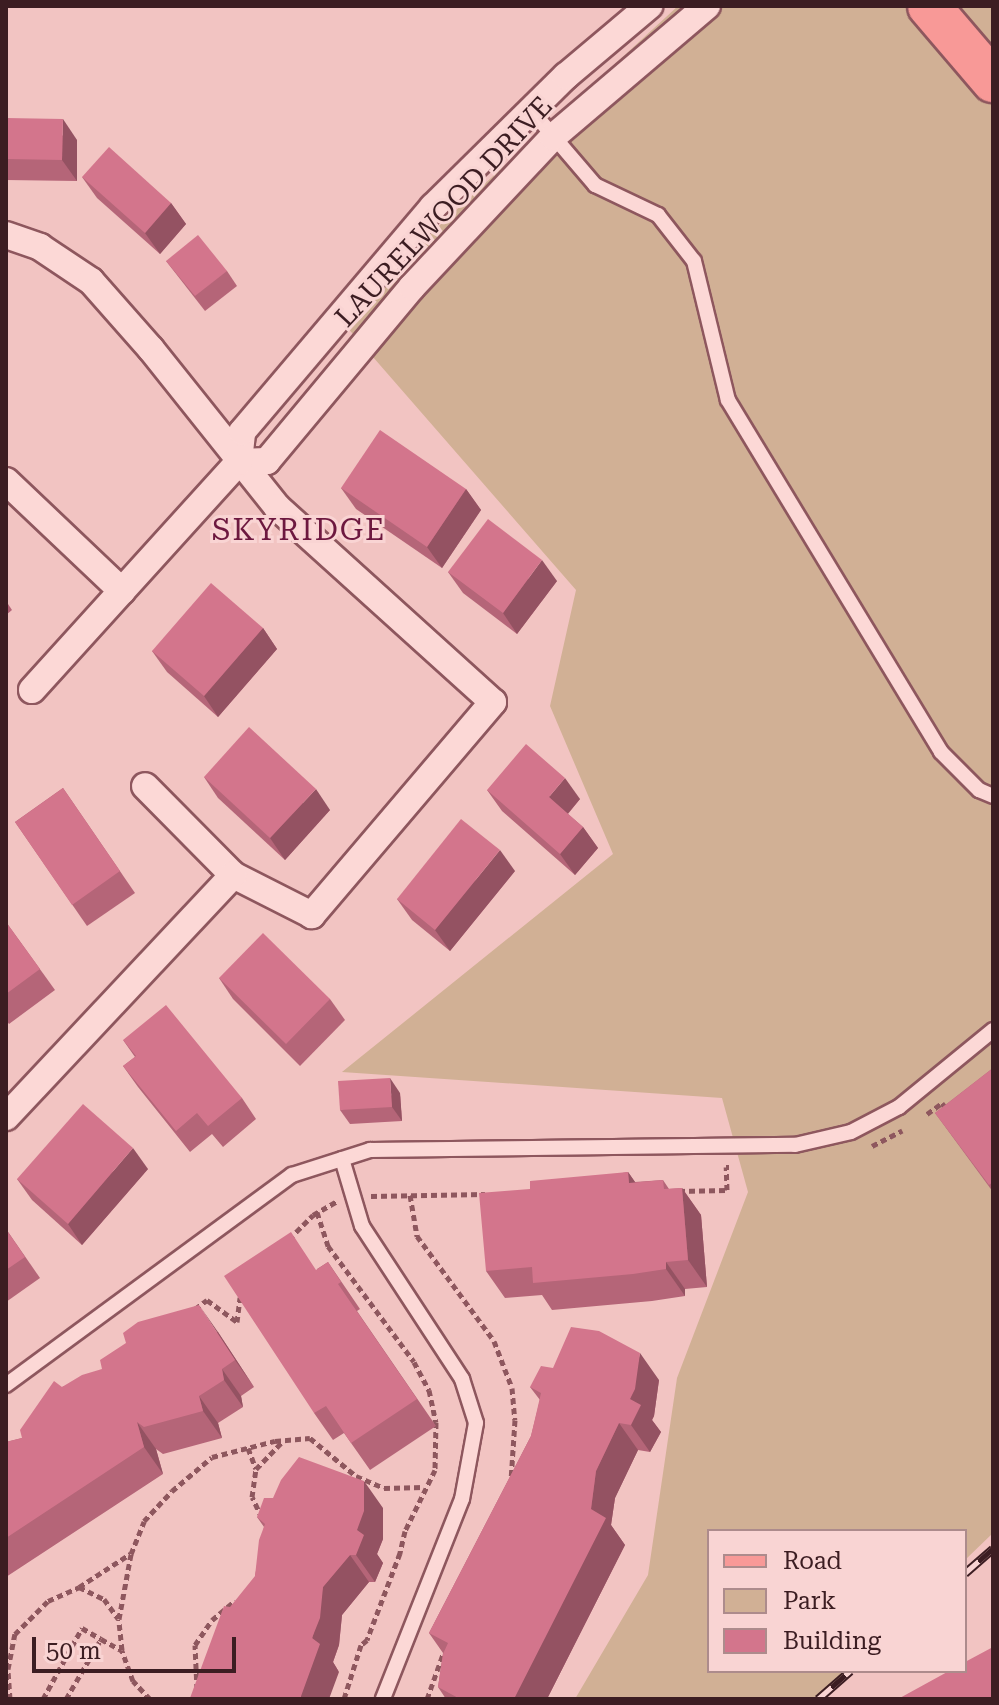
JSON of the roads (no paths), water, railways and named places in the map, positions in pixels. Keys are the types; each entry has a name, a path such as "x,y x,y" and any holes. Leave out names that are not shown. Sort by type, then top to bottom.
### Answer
{"main road":[{"path":"929,6 993,81"}],"street":[{"name":"LAURELWOOD DRIVE","path":"32,690 239,462 242,432 433,207 531,110 649,6"},
{"name":"LAURELWOOD DRIVE","path":"239,462 267,461 412,287 553,137 707,6"},
{"path":"6,235 40,247 91,281 151,349 277,507 493,702 312,915 233,875 145,786"},
{"path":"6,481 122,591"},
{"path":"6,1117 233,875"}],"lane":[{"path":"531,110 595,185 658,215 694,261 728,400 941,752 979,790 993,796"},
{"path":"6,1385 292,1175 370,1150 795,1145 851,1132 899,1107 993,1030"},
{"path":"342,1159 362,1226 462,1379 476,1423 462,1499 383,1699"}],"railway":[{"path":"967,1571 993,1549"},
{"path":"818,1699 848,1673"}],"district":[{"name":"SKYRIDGE","path":"299,530"}]}
